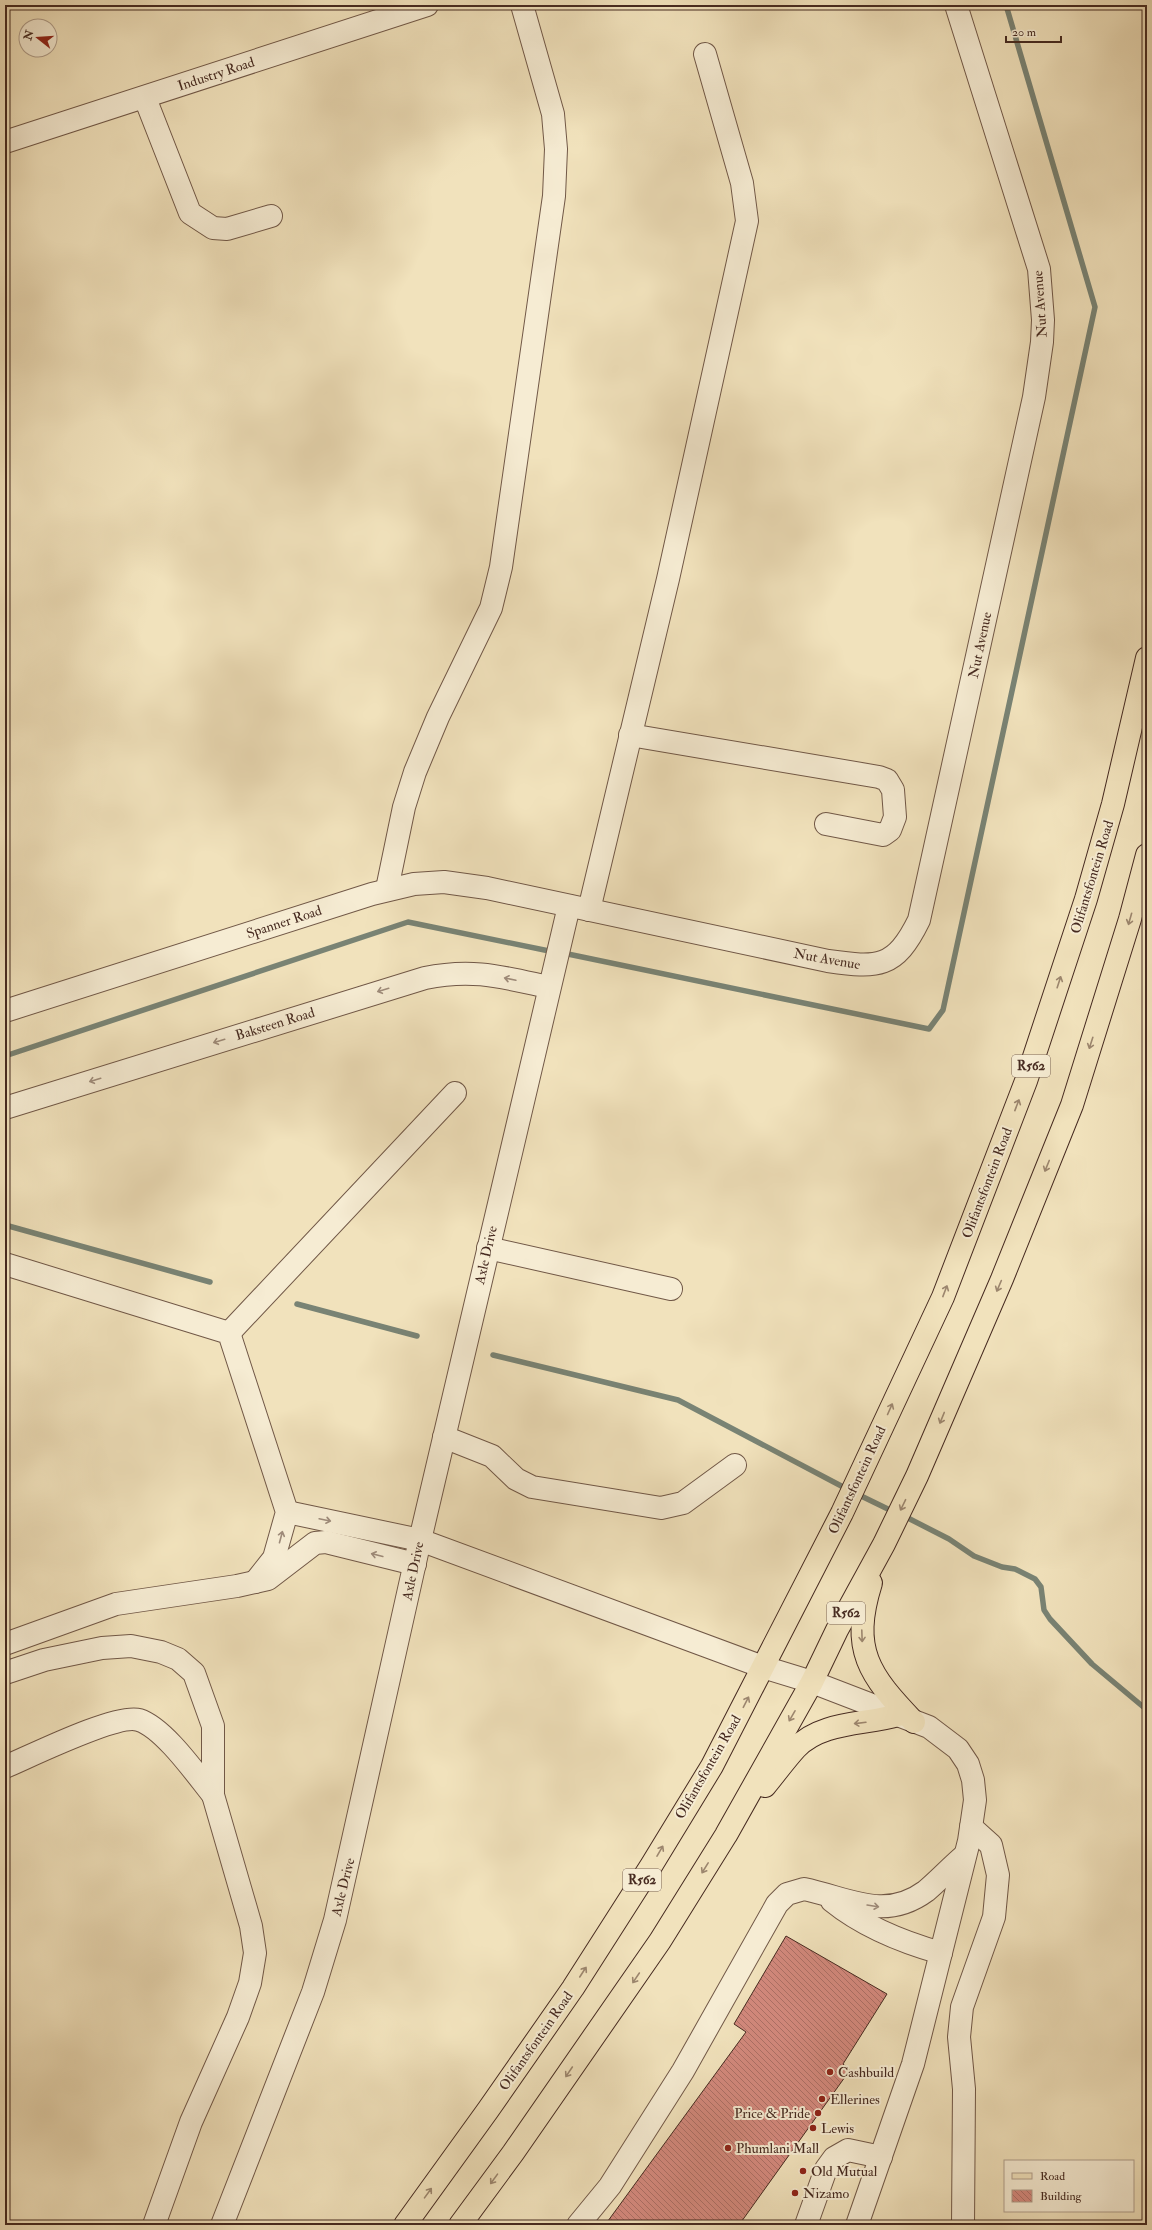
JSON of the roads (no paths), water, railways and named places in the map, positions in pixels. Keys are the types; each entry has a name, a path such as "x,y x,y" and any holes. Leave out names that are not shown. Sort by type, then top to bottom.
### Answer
{"main road":[{"name":"Olifantsfontein Road","path":"405,2225 488,2110 573,1988 631,1898 712,1766 842,1513 943,1297 1026,1081 1086,899 1113,804 1147,658"},
{"name":"R562","path":"460,2225 630,1987 726,1835 812,1682 837,1630 886,1539 917,1476 1002,1280 1072,1105 1130,919 1147,855"},
{"path":"726,1835 797,1747 809,1738 837,1726 906,1718 878,1681 863,1647 862,1627 866,1600 886,1539"}],"street":[{"name":"Industry Road","path":"5,142 145,98 427,5"},
{"path":"387,889 404,807 415,772 438,717 491,608 501,567 554,196 556,148 553,114 522,5"},
{"name":"Nut Avenue","path":"579,908 828,961 864,966 884,963 898,953 909,941 919,920 1034,397 1042,342 1043,320 1039,269 956,5"},
{"name":"Axle Drive","path":"222,2225 313,1992 335,1920 420,1540 551,977 564,932 579,908 630,735 668,579 747,221 742,183 705,54"},
{"path":"145,98 190,213 213,228 227,229 271,216"},
{"path":"630,735 878,776 887,780 894,790 894,817 890,830 883,835 826,824"},
{"name":"Spanner Road","path":"5,1011 387,889 444,882 487,888 579,908"},
{"name":"Baksteen Road","path":"5,1108 425,978 467,972 494,975 551,977"},
{"path":"229,1333 455,1093"},
{"path":"488,1248 671,1288"},
{"path":"5,1264 229,1333"},
{"path":"229,1333 287,1512 274,1558 254,1582"},
{"path":"444,1437 492,1456 516,1479 532,1487 661,1508 683,1503 735,1465"},
{"path":"287,1512 420,1540 763,1668 812,1682 929,1727 953,1743 968,1764 973,1780 975,1794 970,1827 964,1856 905,2038 899,2103 857,2225"},
{"path":"5,1644 116,1604 237,1586 268,1579 315,1543 326,1542 415,1564"},
{"path":"5,1673 44,1660 102,1648 131,1646 162,1652 178,1659 194,1673 212,1726 213,1795 251,1926 255,1953 250,1983 238,2017 191,2122 154,2225"},
{"path":"5,1767 112,1722 138,1719 161,1732 213,1795"},
{"path":"962,2225 964,2089 959,2037 962,2007 994,1917 998,1875 991,1845 970,1827"},
{"path":"578,2225 610,2186 683,2071 777,1904 795,1890 804,1889 874,1906 900,1905 926,1890 964,1856"},
{"path":"822,1893 845,1912 870,1926 908,1943 934,1951"},
{"path":"806,2225 826,2169 834,2158 848,2150 881,2158"}],"waterway":[{"path":"563,953 929,1029 943,1010 1095,307 1006,5"},
{"path":"5,1056 408,922 554,952"},
{"path":"5,1225 210,1282"},
{"path":"297,1304 417,1336"},
{"path":"493,1355 678,1400 847,1489"},
{"path":"855,1493 894,1512"},
{"path":"902,1515 949,1539 974,1556 1002,1567 1015,1569 1035,1579 1041,1587 1044,1610 1050,1619 1092,1664 1147,1710"}],"place":[{"name":"Cashbuild","path":"830,2072"},
{"name":"Ellerines","path":"822,2099"},
{"name":"Price & Pride","path":"818,2113"},
{"name":"Lewis","path":"813,2128"},
{"name":"Phumlani Mall","path":"728,2148"},
{"name":"Old Mutual","path":"803,2171"},
{"name":"Nizamo","path":"795,2193"}]}
